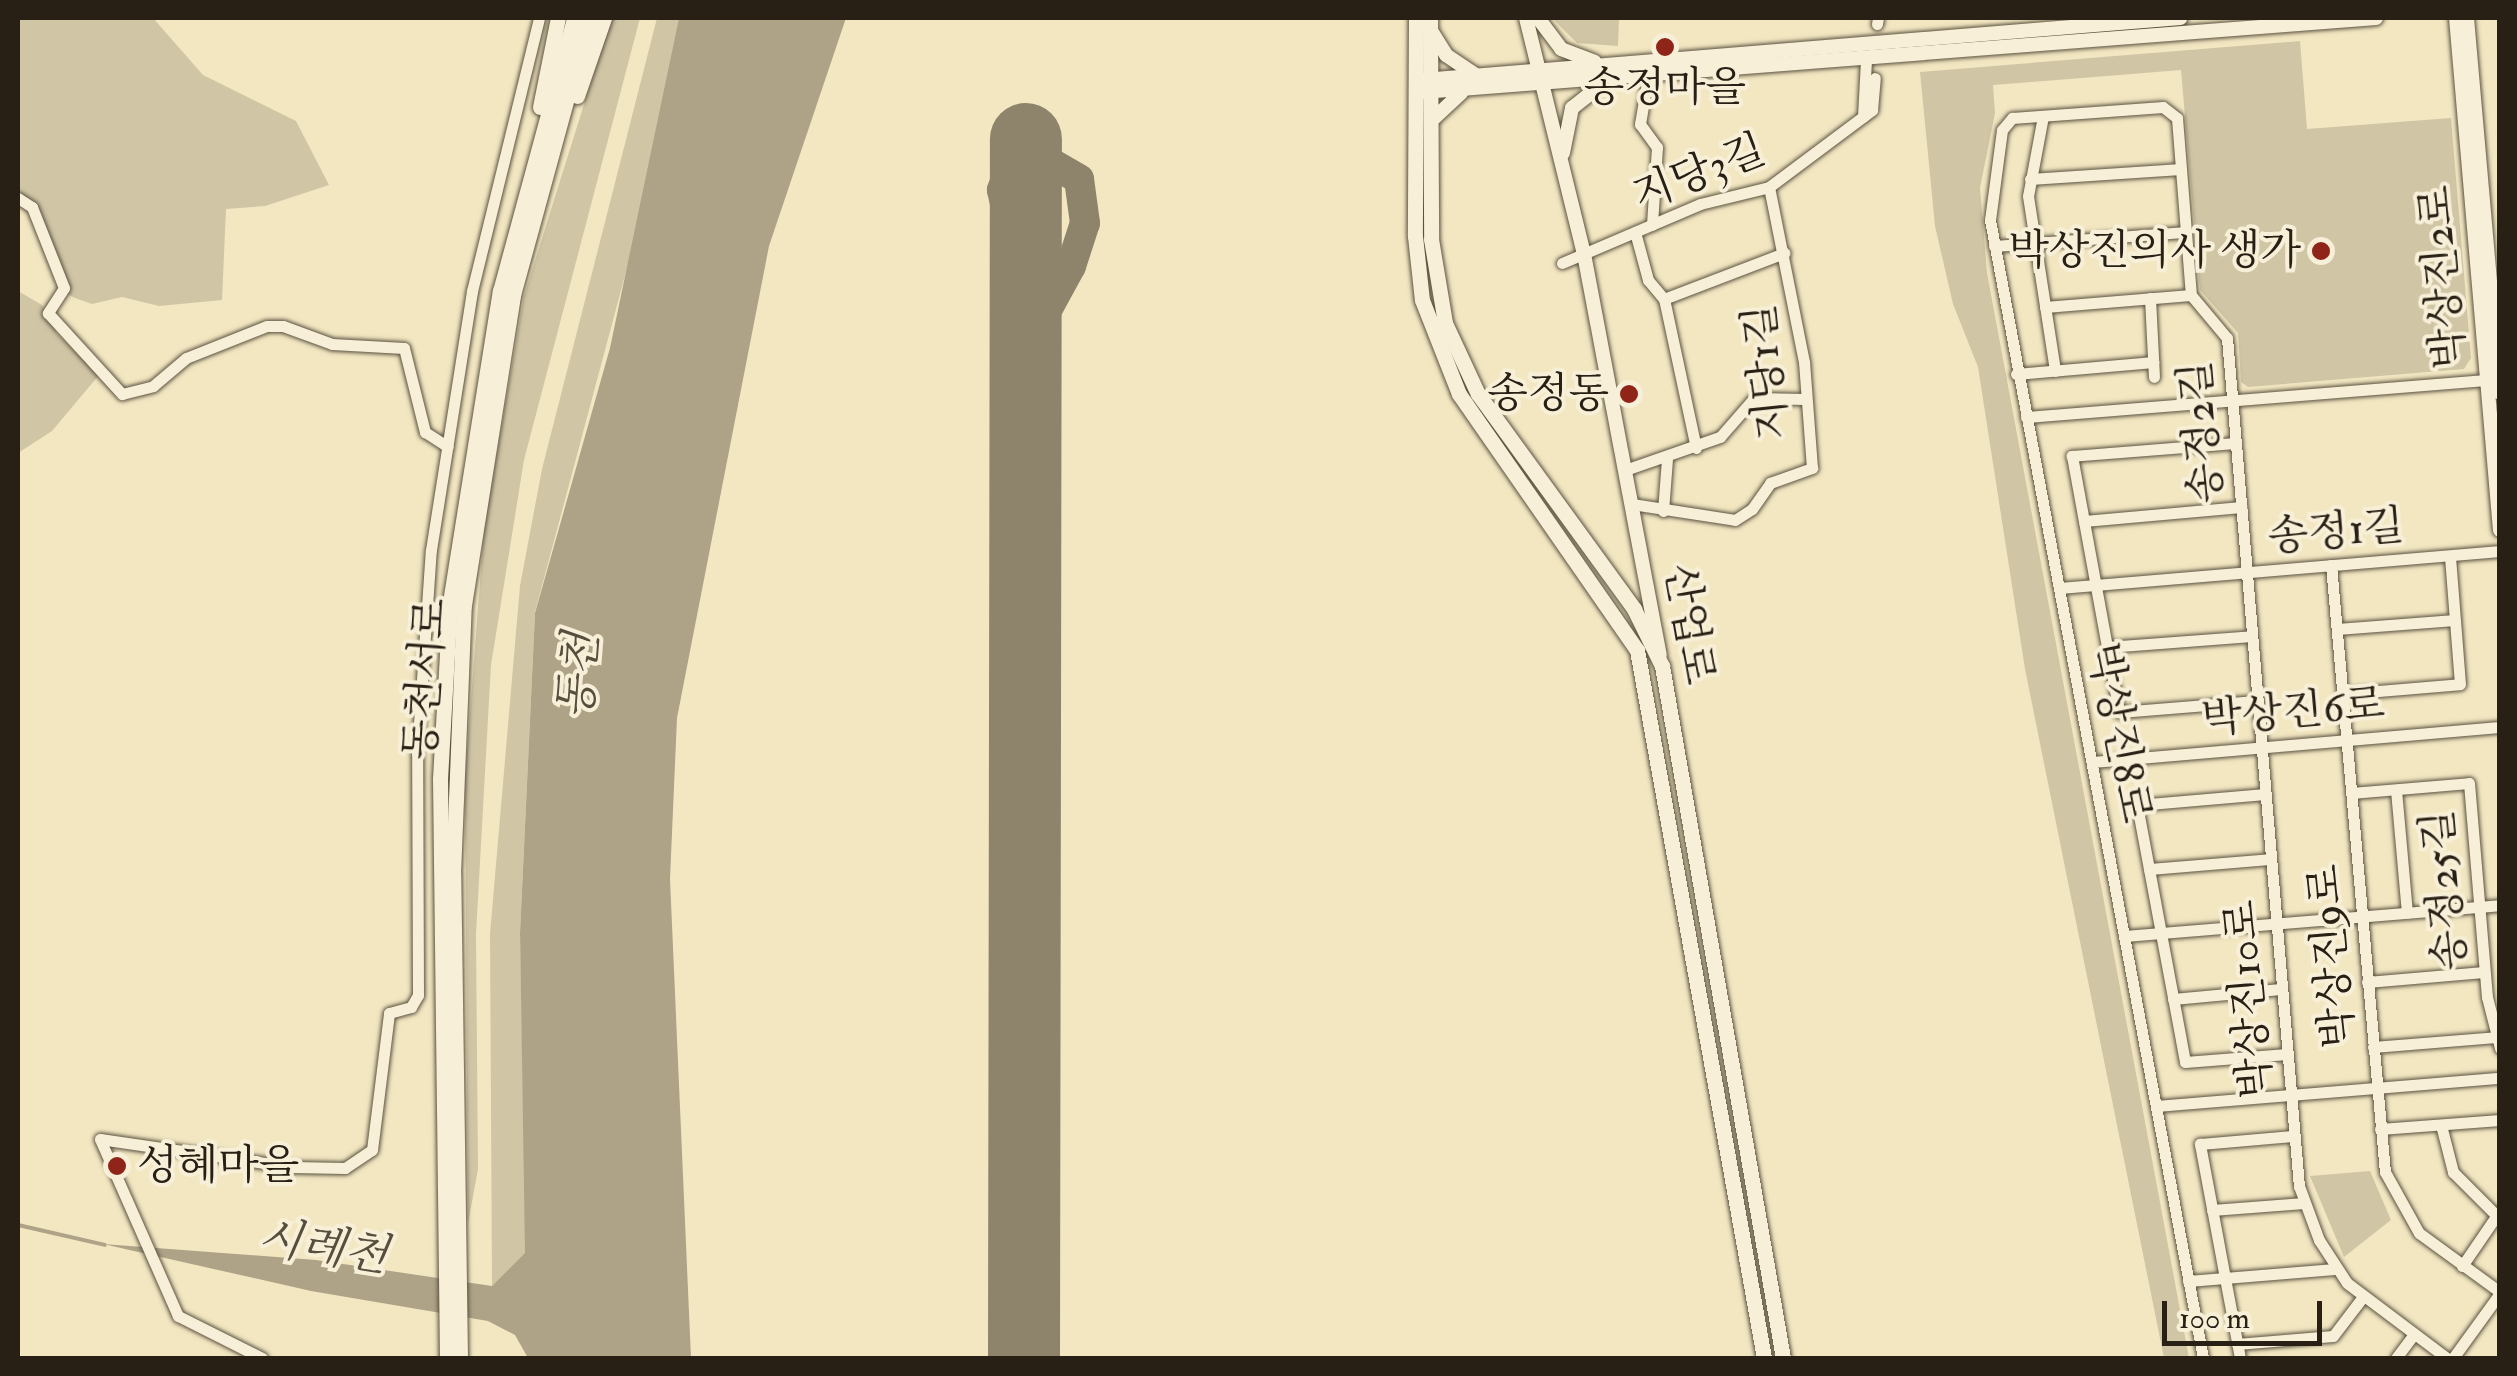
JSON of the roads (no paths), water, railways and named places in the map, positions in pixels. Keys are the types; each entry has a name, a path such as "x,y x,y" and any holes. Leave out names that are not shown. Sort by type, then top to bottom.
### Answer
{"main road":[{"path":"523,230 558,18"},
{"name":"동천서로","path":"460,1358 452,1249 442,700 471,442 574,18"},
{"name":"동천서로","path":"523,230 588,18"},
{"path":"523,230 604,18"},
{"path":"1416,18 1430,121 1433,270 1460,359 1488,410 1634,609 1662,666"},
{"path":"1423,86 1430,23"},
{"name":"산업로","path":"1423,86 1417,270 1434,341 1459,394 1637,650 1761,1358"},
{"name":"산업로","path":"1662,666 1786,1358"},
{"name":"동천서로","path":"446,1358 452,1249"}],"street":[{"path":"262,1358 198,1330 178,1316 124,1205 100,1140 292,1168 345,1168 372,1150 388,1012 410,1007 418,995 423,632 448,446 472,291 539,18"},
{"name":"산업로","path":"1526,18 1584,254 1662,666"},
{"path":"1538,18 1568,53 1612,72 1648,77 2376,18"},
{"path":"1423,86 2180,18"},
{"name":"박상진2로","path":"2456,18 2500,393"},
{"name":"박상진2로","path":"2468,18 2497,379 2500,530"},
{"path":"1430,23 1454,63 1477,82"},
{"path":"1863,117 1866,60"},
{"path":"1562,163 1572,108 1612,72"},
{"path":"1648,77 1640,124 1657,147 1652,225"},
{"path":"1863,117 1876,102 1875,78"},
{"path":"1430,121 1446,102 1477,82"},
{"path":"2045,306 2191,295 2177,118 2169,108 2042,116 2030,180 2034,244 2055,370"},
{"name":"박상진8로","path":"2042,116 2006,121 1991,186 1994,246 2203,1358"},
{"name":"지당3길","path":"1562,263 1652,225 1769,187 1863,117"},
{"path":"2030,180 2181,168"},
{"name":"지당1길","path":"1632,504 1735,520 1770,483 1808,473 1805,399 1784,253 1769,187"},
{"path":"18,198 32,207 64,288 48,313 122,394 154,386 186,358 262,327 283,326 332,344 404,348 425,432 448,446"},
{"path":"1636,232 1648,280 1664,298 1696,448"},
{"path":"1994,246 2186,232"},
{"path":"1664,298 1784,253"},
{"name":"송정2길","path":"2191,295 2227,338 2246,572"},
{"path":"2150,298 2154,376"},
{"path":"2016,374 2153,362"},
{"path":"2026,417 2497,379"},
{"path":"1626,470 1667,459 1720,437 1754,398 1805,399"},
{"path":"2236,443 2072,456 2120,712 2257,701"},
{"path":"1664,510 1667,459"},
{"path":"2084,520 2241,507"},
{"name":"송정1길","path":"2059,588 2500,552"},
{"path":"2342,694 2460,684 2450,556"},
{"name":"박상진9로","path":"2331,565 2384,1172 2398,1206 2419,1233 2500,1292"},
{"name":"박상진10로","path":"2246,572 2290,1095 2304,1204 2335,1269 2362,1298 2412,1337 2450,1358"},
{"path":"2336,630 2455,620"},
{"path":"2107,647 2252,636"},
{"name":"박상진6로","path":"2092,762 2500,727"},
{"name":"송정25길","path":"2351,793 2469,784 2484,972 2498,1042"},
{"path":"2396,790 2407,913"},
{"path":"2265,794 2137,805 2184,1062 2287,1054"},
{"path":"2148,869 2270,859"},
{"path":"2124,936 2500,905"},
{"path":"2367,982 2484,972"},
{"path":"2173,999 2281,990"},
{"path":"2373,1047 2498,1042"},
{"path":"2156,1106 2500,1078"},
{"path":"2380,1130 2500,1120"},
{"path":"2441,1124 2453,1172 2498,1214 2462,1266"},
{"path":"2240,1358 2200,1144 2294,1136"},
{"path":"2212,1210 2304,1204"},
{"path":"2188,1281 2335,1269"},
{"path":"2450,1358 2500,1292"},
{"path":"2237,1344 2330,1337 2362,1298"},
{"path":"2396,1358 2412,1337"}],"water":[{"name":"동천","path":"679,18 846,18 769,246 677,718 670,879 691,1358 528,1358 515,1335 488,1321 311,1291 103,1244 316,1260 492,1286 525,1253 520,933 535,613 610,348"}],"waterway":[{"name":"시례천","path":"18,1225 105,1245"}],"place":[{"name":"송정마을","path":"1665,47"},
{"name":"박상진의사 생가","path":"2321,251"},
{"name":"송정동","path":"1629,394"},
{"name":"성혜마을","path":"117,1166"}]}
